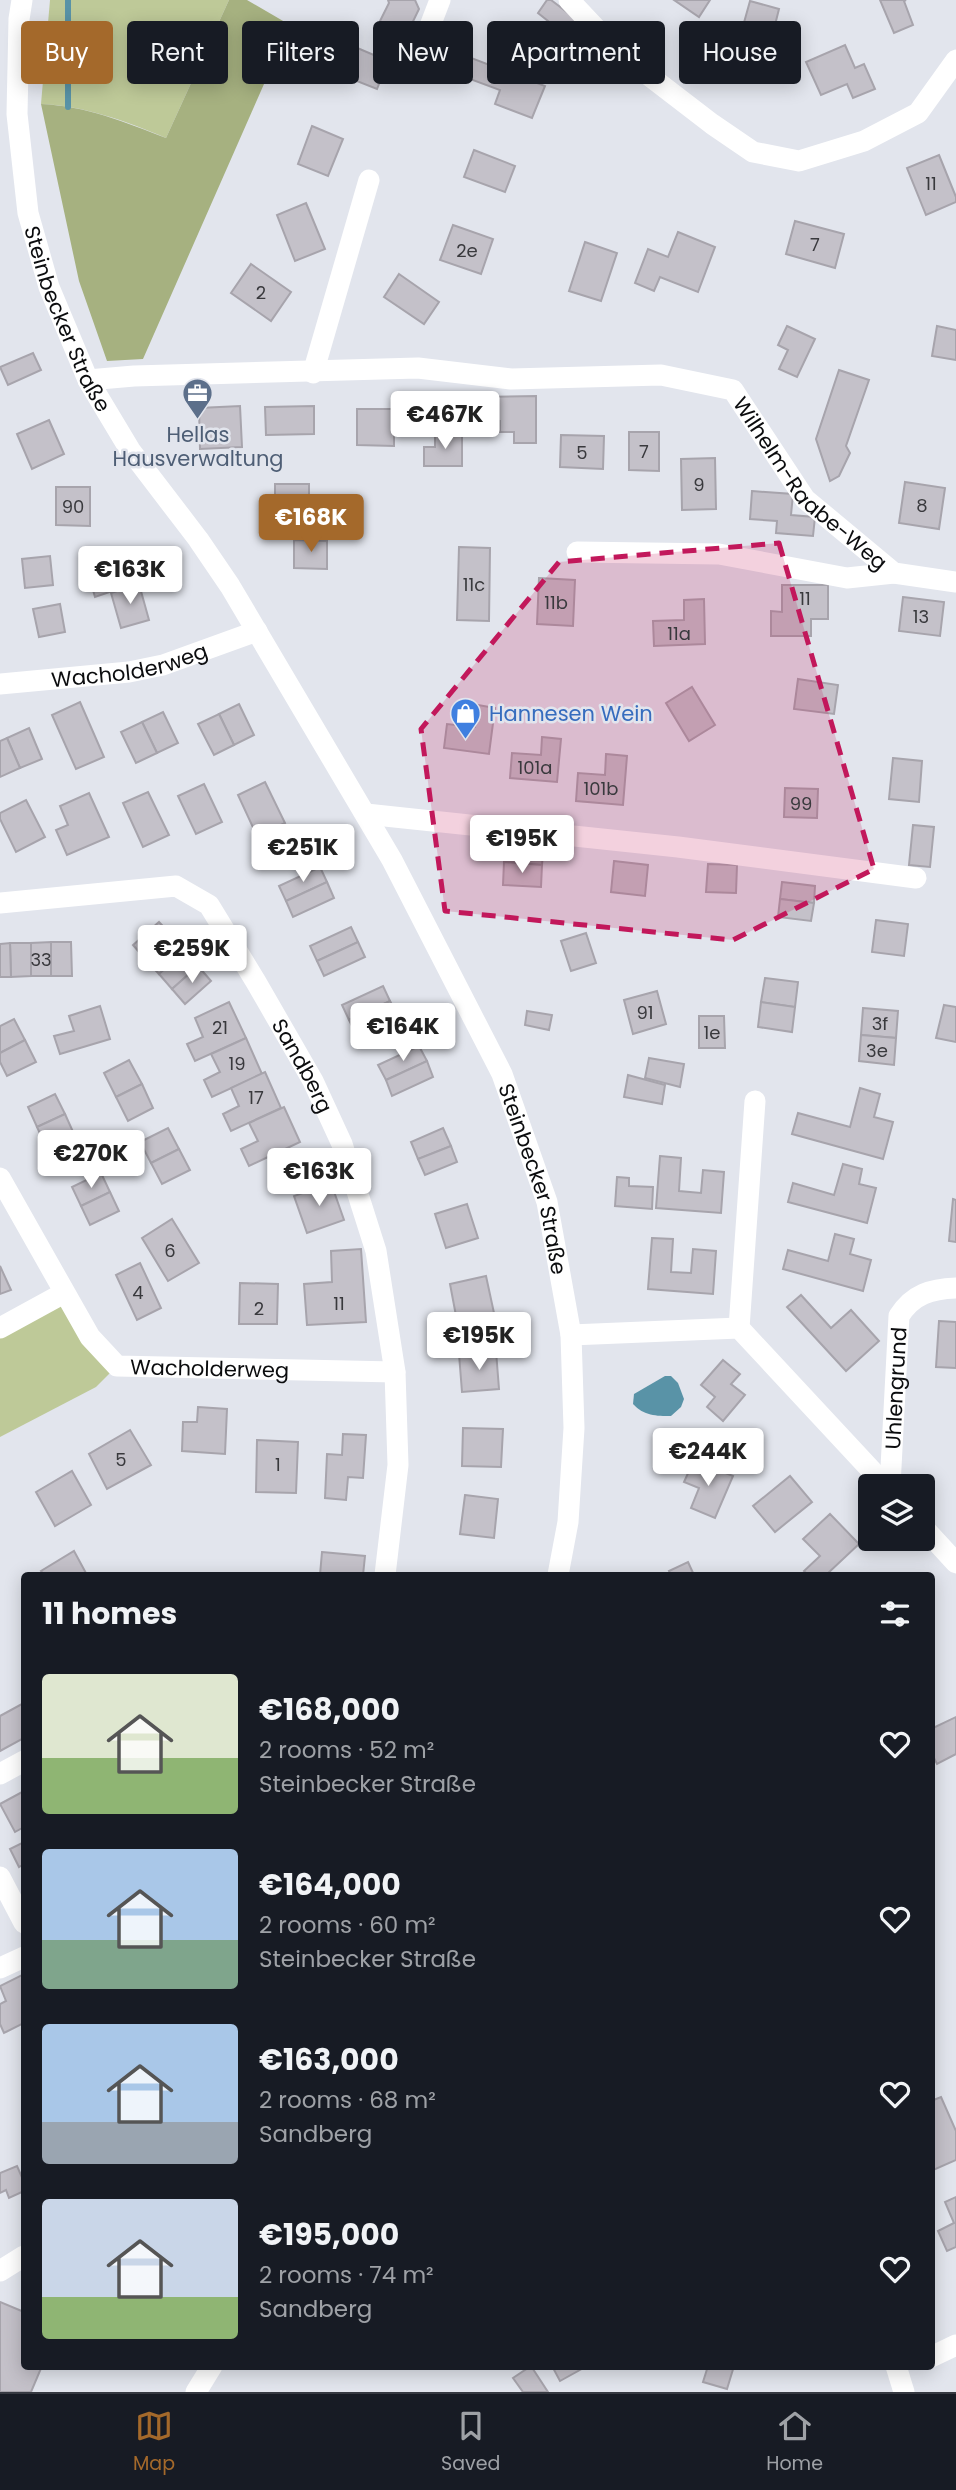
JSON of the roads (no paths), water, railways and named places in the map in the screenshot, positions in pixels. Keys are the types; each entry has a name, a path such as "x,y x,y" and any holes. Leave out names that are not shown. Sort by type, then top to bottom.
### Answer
{"street":[{"name":"Steinbecker Straße","path":"22,0 19,19 17,114 28,213 49,287 88,380 130,450 198,539 257,631 400,874 502,1074 547,1202 571,1335 574,1428 568,1522 559,1572"},
{"path":"432,21 440,0"},
{"path":"569,0 617,51 712,124 752,152 799,161 864,141 918,113 956,60"},
{"path":"313,373 369,180"},
{"name":"Wilhelm-Raabe-Weg","path":"88,380 134,376 418,368 511,379 661,375 733,390 805,499 894,573"},
{"name":"Wilhelm-Raabe-Weg","path":"577,552 719,554 847,578 894,573 956,582"},
{"name":"Wacholderweg","path":"0,684 129,672 163,664 257,631"},
{"path":"366,814 678,847 916,878"},
{"name":"Sandberg","path":"0,903 176,886 209,905 313,1081 342,1144 376,1251 395,1372 398,1465 385,1572"},
{"path":"571,1335 739,1328 755,1101"},
{"name":"Wacholderweg","path":"0,1178 90,1337 117,1366 395,1372"},
{"name":"Uhlengrund","path":"889,1474 899,1316 906,1304 917,1296 936,1289 956,1288"},
{"path":"0,1328 64,1293"},
{"name":"Uhlengrund","path":"739,1328 877,1474"},
{"path":"935,1540 956,1563"},
{"path":"0,1774 21,1763"},
{"path":"0,1877 21,1917"},
{"path":"0,1968 21,1958"},
{"path":"0,2271 21,2258"},
{"path":"935,2355 956,2345"},
{"path":"196,2392 210,2370"}],"water":[{"path":"665,1376 671,1376 678,1383 684,1399 681,1407 671,1416 646,1413 633,1404 634,1394"}],"waterway":[{"path":"68,0 68,107"}],"place":[{"name":"Hellas Hausverwaltung","path":"198,421"},
{"name":"Hannesen Wein","path":"466,740"}]}
